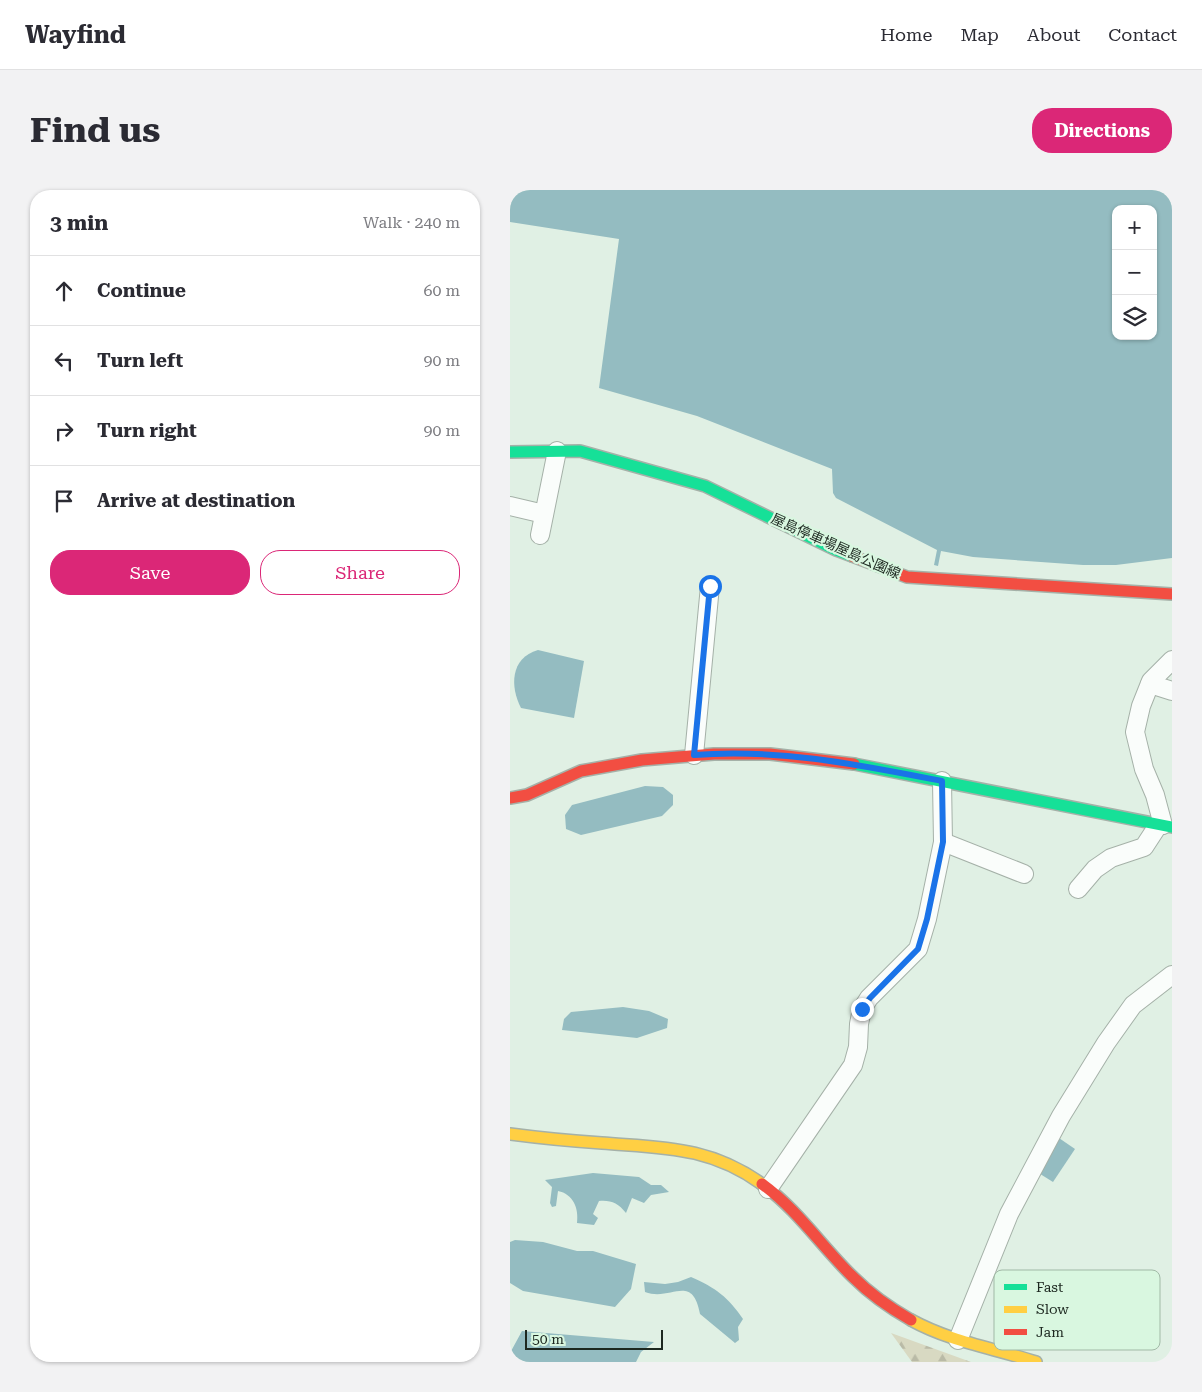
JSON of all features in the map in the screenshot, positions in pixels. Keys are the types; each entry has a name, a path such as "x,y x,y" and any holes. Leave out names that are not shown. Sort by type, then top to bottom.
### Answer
{"street":[{"name":"屋島停車場屋島公園線","path":"510,452 580,450 705,486 836,550 907,578 1172,594"},
{"path":"540,535 557,451"},
{"path":"510,506 544,514"},
{"path":"694,755 710,586"},
{"path":"1165,825 1144,769 1135,732 1141,706 1151,681 1172,660"},
{"path":"1150,684 1172,691"},
{"path":"510,798 527,795 581,771 642,760 714,754 770,754 850,764 1165,825"},
{"path":"768,1189 853,1065 858,1047 862,1009 870,998 918,949 927,919 943,842 942,781"},
{"path":"1078,889 1095,869 1111,858 1144,846 1165,825"},
{"path":"943,842 1024,874"},
{"path":"958,1340 1009,1214 1062,1116 1106,1044 1133,1005 1172,975"},
{"path":"510,1134 587,1142 676,1148 705,1155 727,1164 760,1183 786,1204 852,1278 877,1299 915,1324 958,1340 994,1349"},
{"path":"997,1350 1036,1362"}],"green space":[{"path":"891,1333 971,1362 912,1362"}],"water":[{"path":"510,190 1172,190 1172,558 1116,565 1083,565 973,557 941,551 938,566 934,565 937,550 836,498 833,493 832,469 697,416 599,388 619,239 510,222"},
{"path":"538,650 584,661 574,718 521,708 517,700 514,683 517,666 522,659"},
{"path":"645,786 663,787 673,795 673,805 662,816 581,835 566,829 565,815 572,805"},
{"path":"623,1007 649,1011 668,1019 667,1028 637,1038 562,1030 564,1019 571,1012"},
{"path":"1056,1136 1075,1149 1053,1182 1037,1172"},
{"path":"593,1173 639,1177 651,1185 661,1185 669,1192 651,1195 644,1203 632,1198 626,1213 614,1203 599,1201 593,1214 598,1218 594,1225 577,1223 576,1207 568,1195 558,1191 556,1206 552,1207 550,1203 552,1187 545,1180"},
{"path":"515,1240 543,1242 577,1251 593,1251 636,1264 631,1289 615,1307 523,1291 510,1283 510,1242"},
{"path":"691,1277 721,1294 743,1319 738,1327 739,1340 735,1343 700,1314 692,1294 686,1291 663,1294 645,1292 644,1282 665,1284"},
{"path":"522,1331 654,1342 641,1352 636,1362 517,1362 510,1353"}],"traffic: fast":[{"path":"510,452 580,451 705,486 852,556"},
{"path":"854,764 1172,827"}],"traffic: slow":[{"path":"510,1134 685,1151 723,1162 762,1184"},
{"path":"911,1320 942,1334 994,1350"},
{"path":"995,1350 1036,1362"}],"traffic: jam":[{"path":"852,556 907,577 1172,594"},
{"path":"510,798 527,795 581,771 642,760 714,754 770,754 854,764"},
{"path":"762,1184 787,1205 860,1283 895,1311 911,1320"}],"route":[{"path":"710,586 694,755 770,754 850,764 942,781 943,842 927,919 918,949 870,998 862,1009"}]}
